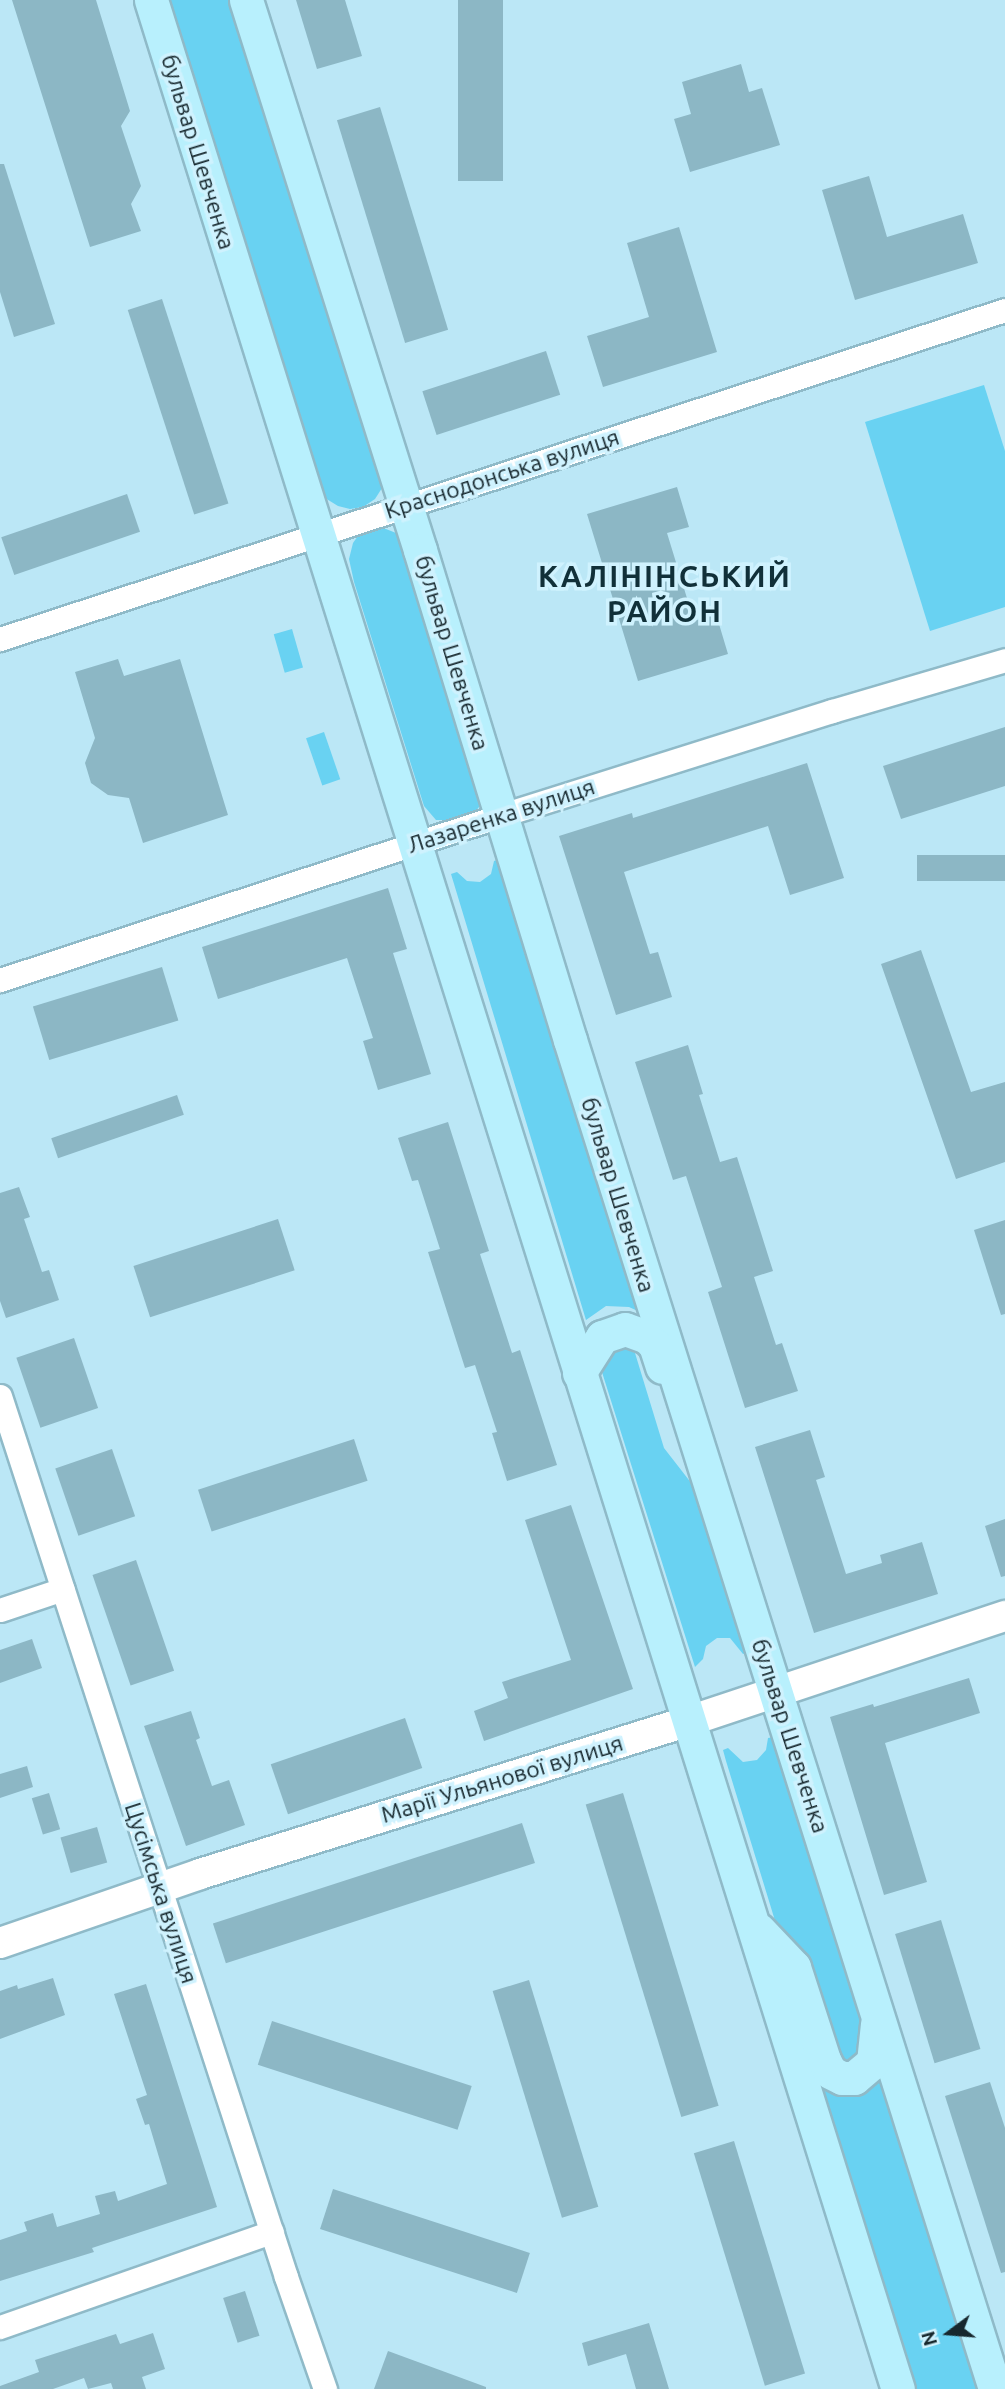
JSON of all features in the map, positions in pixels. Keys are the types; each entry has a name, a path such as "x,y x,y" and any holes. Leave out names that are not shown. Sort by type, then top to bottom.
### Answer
{"main road":[{"name":"бульвар Шевченка","path":"150,0 898,2389"},
{"name":"бульвар Шевченка","path":"246,0 995,2389"},
{"path":"579,1373 594,1346 612,1331 625,1329 647,1337 655,1345 680,1427 698,1448"},
{"path":"753,1923 794,1967 824,2060 831,2072 842,2078 854,2078 873,2062 877,2013"}],"street":[{"name":"Краснодонська вулиця","path":"0,639 1005,310"},
{"name":"Лазаренка вулиця","path":"0,980 502,816 1005,660"},
{"name":"Цусімська вулиця","path":"0,1396 325,2389"},
{"path":"0,1610 63,1589"},
{"name":"Марії Ульянової вулиця","path":"0,1942 160,1887 689,1721 1005,1616"},
{"path":"0,2327 272,2232"}],"shaded area":[{"path":"167,0 236,0 381,469 382,488 375,499 363,507 350,509 338,506 325,498 319,483"},
{"path":"984,385 1005,451 1005,607 930,631 865,422"},
{"path":"381,527 401,535 481,793 479,807 472,816 459,820 436,820 424,806 354,582 349,559 353,543 360,533"},
{"path":"292,629 303,667 285,673 274,634"},
{"path":"324,732 340,779 322,785 306,738"},
{"path":"500,859 640,1312 629,1307 606,1306 586,1320 451,874 457,872 467,881 480,882 491,874 494,861"},
{"path":"622,1345 635,1353 664,1448 699,1493 749,1652 743,1654 730,1638 717,1638 706,1646 703,1659 695,1667 601,1369 605,1352"},
{"path":"774,1737 870,2041 846,2064 836,2058 780,1937 723,1750 728,1748 743,1762 757,1760 766,1750 768,1738"},
{"path":"882,2070 979,2389 913,2389 816,2082 828,2090 841,2093"}],"building":[{"path":"12,0 96,0 130,111 121,126 141,186 131,204 141,231 90,247"},
{"path":"296,0 345,0 362,56 317,69"},
{"path":"458,0 503,0 503,181 458,181"},
{"path":"741,64 749,92 762,88 780,145 690,172 674,119 691,114 682,82"},
{"path":"380,107 448,330 405,343 337,120"},
{"path":"0,164 4,164 55,324 14,337 0,292"},
{"path":"869,176 887,237 963,214 978,263 855,300 822,190"},
{"path":"679,227 717,352 603,387 587,336 649,317 627,243"},
{"path":"162,299 228,503 194,515 128,310"},
{"path":"546,351 560,395 437,435 422,391"},
{"path":"677,487 689,527 667,533 694,621 716,614 728,654 638,681 587,514"},
{"path":"127,494 140,532 14,575 1,537"},
{"path":"118,659 124,676 180,659 228,815 143,843 129,798 108,795 91,783 85,763 95,738 75,672"},
{"path":"1005,727 1005,786 901,819 883,766"},
{"path":"807,763 844,878 790,895 768,826 624,872 650,954 658,952 672,997 616,1015 559,836 632,813 633,818"},
{"path":"917,855 1005,855 1005,881 917,881"},
{"path":"388,888 407,949 393,953 431,1074 378,1090 363,1041 373,1038 347,958 218,999 202,947"},
{"path":"921,950 971,1092 1005,1082 1005,1162 956,1179 881,964"},
{"path":"162,967 178,1021 49,1060 33,1006"},
{"path":"688,1045 703,1094 699,1095 720,1162 737,1157 773,1271 754,1277 776,1345 782,1343 798,1391 745,1408 708,1292 722,1287 686,1176 673,1180 635,1062"},
{"path":"177,1095 184,1115 58,1158 51,1138"},
{"path":"448,1122 489,1251 480,1254 512,1353 520,1350 557,1465 507,1481 492,1433 497,1432 475,1365 465,1368 428,1252 440,1249 418,1180 412,1181 398,1138"},
{"path":"19,1187 30,1217 24,1219 42,1272 49,1270 59,1300 6,1318 0,1301 0,1193"},
{"path":"278,1219 295,1270 150,1317 133,1266"},
{"path":"1005,1220 1005,1314 1001,1315 974,1230"},
{"path":"74,1338 98,1408 40,1428 16,1358"},
{"path":"810,1430 825,1477 816,1480 846,1574 882,1563 880,1555 922,1542 938,1594 814,1633 755,1447"},
{"path":"354,1439 368,1481 212,1532 198,1490"},
{"path":"112,1449 135,1516 78,1536 55,1469"},
{"path":"571,1505 633,1689 484,1741 474,1711 508,1698 502,1682 571,1660 525,1520"},
{"path":"1005,1519 1005,1576 1001,1577 985,1526"},
{"path":"136,1560 174,1671 131,1686 93,1575"},
{"path":"32,1639 42,1668 0,1683 0,1650"},
{"path":"969,1678 980,1713 885,1743 927,1882 884,1895 830,1717 873,1704 874,1707"},
{"path":"191,1711 200,1738 196,1740 212,1786 229,1780 245,1825 186,1846 144,1726"},
{"path":"405,1718 422,1768 288,1814 271,1764"},
{"path":"27,1766 33,1787 0,1798 0,1774"},
{"path":"49,1793 60,1829 43,1835 32,1798"},
{"path":"623,1793 719,2106 681,2117 586,1804"},
{"path":"522,1823 535,1863 226,1963 213,1923"},
{"path":"97,1827 107,1863 71,1873 60,1837"},
{"path":"941,1920 980,2049 935,2063 895,1934"},
{"path":"53,1978 65,2015 0,2039 0,1991 17,1985 18,1989"},
{"path":"529,1980 598,2207 562,2218 493,1991"},
{"path":"146,1984 217,2207 92,2248 94,2252 0,2281 0,2240 27,2231 24,2222 53,2213 57,2227 100,2214 95,2196 115,2191 118,2201 167,2184 149,2124 145,2125 136,2099 147,2095 114,1994"},
{"path":"272,2021 472,2086 458,2130 258,2065"},
{"path":"990,2082 1005,2128 1005,2272 1001,2273 945,2096"},
{"path":"734,2141 805,2373 765,2386 694,2153"},
{"path":"333,2189 530,2253 517,2293 320,2229"},
{"path":"245,2291 260,2336 238,2343 223,2298"},
{"path":"649,2323 669,2389 636,2389 626,2354 588,2366 582,2343"},
{"path":"153,2333 165,2369 142,2377 146,2389 113,2389 111,2383 88,2389 84,2378 53,2389 0,2389 0,2386 39,2372 35,2360 116,2334 120,2344"},
{"path":"388,2351 486,2387 486,2389 374,2389"}],"district":[{"name":"КАЛІНІНСЬКИЙ РАЙОН","path":"665,593"}]}
